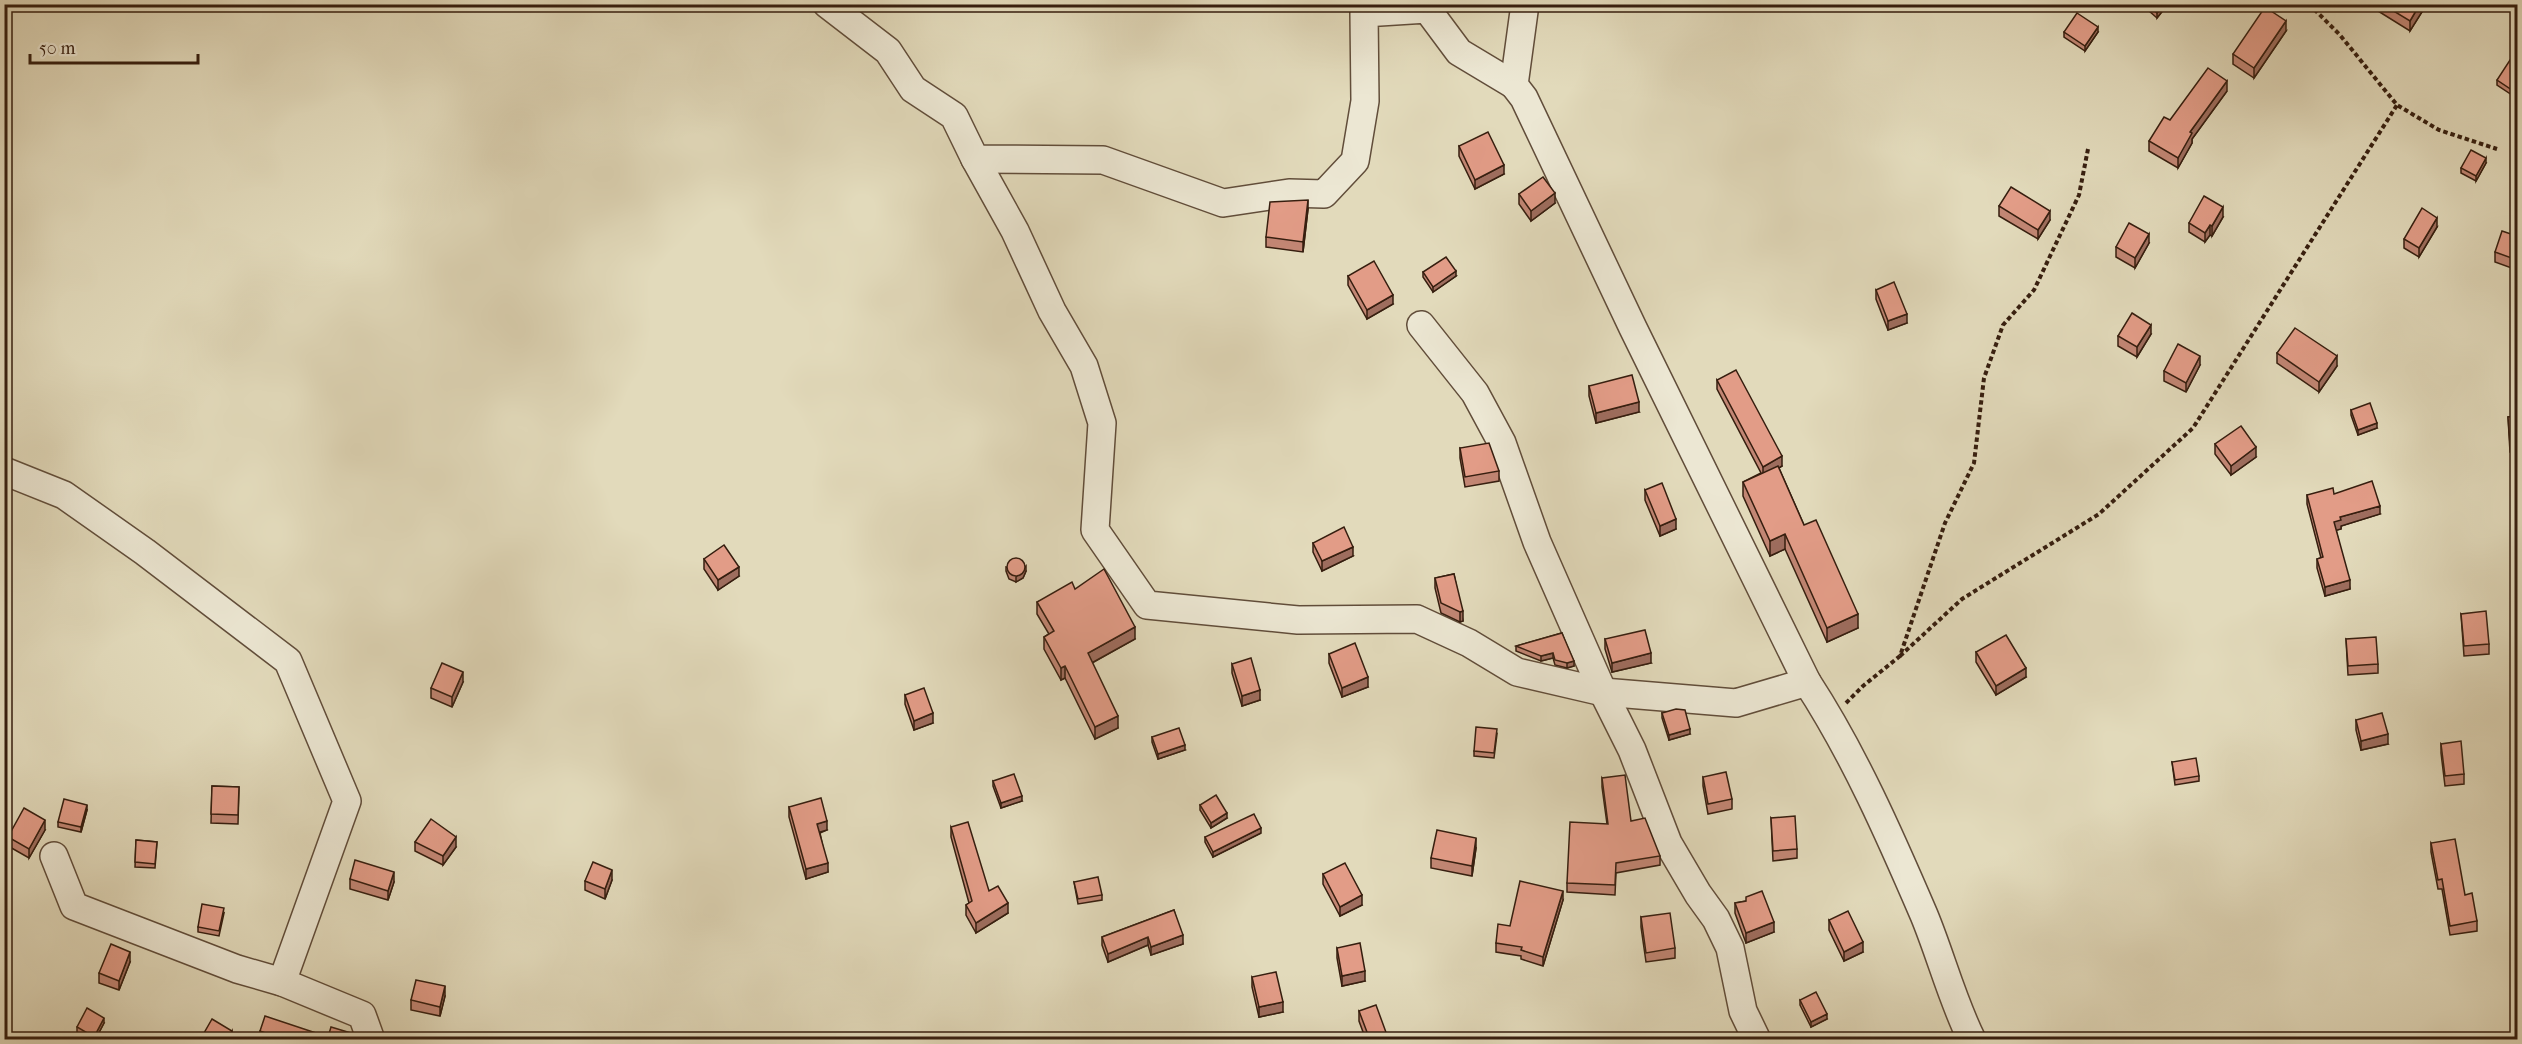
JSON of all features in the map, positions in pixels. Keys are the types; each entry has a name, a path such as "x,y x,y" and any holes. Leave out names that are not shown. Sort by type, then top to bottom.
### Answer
{"street":[{"path":"827,4 888,51 914,89 954,116 1015,231 1052,311 1084,366 1102,423 1095,530 1147,605 1298,620 1417,619 1468,643 1517,672 1603,692 1736,703 1807,682"},
{"path":"1514,85 1525,4"},
{"path":"975,159 1103,160 1223,203 1289,193 1324,194 1355,161 1365,101 1364,13 1427,9 1459,52 1514,85 1524,98 1633,328 1807,682 1831,719 1925,917 1972,1040"},
{"path":"1421,325 1475,393 1502,443 1536,542 1603,692 1632,750 1668,843 1698,894 1716,919 1730,948 1743,1011 1757,1040"},
{"path":"4,471 64,495 145,552 288,661 347,801 282,982"},
{"path":"54,856 74,906 237,969 282,982 362,1015 371,1040"}],"path":[{"path":"2309,4 2340,35 2397,105 2439,130 2497,149"},
{"path":"1831,719 1863,686 1900,656 1962,599 2099,514 2193,428 2397,105"},
{"path":"1900,656 1945,523 1974,463 1984,378 2003,325 2034,290 2079,195 2088,148"}],"building":[{"path":"2146,4 2164,4 2157,13"},
{"path":"2382,4 2420,4 2410,21"},
{"path":"2265,7 2286,21 2254,68 2233,54"},
{"path":"2077,13 2098,27 2085,46 2064,32"},
{"path":"2510,60 2517,65 2515,92 2497,80"},
{"path":"2208,68 2227,81 2190,132 2192,133 2178,158 2149,141 2164,117 2170,120"},
{"path":"1488,132 1504,165 1475,180 1459,146"},
{"path":"2471,150 2486,158 2476,176 2461,168"},
{"path":"1543,177 1555,193 1531,211 1519,194"},
{"path":"2011,187 2050,211 2038,230 1999,206"},
{"path":"2204,196 2223,207 2205,233 2189,223"},
{"path":"1308,200 1303,242 1266,237 1270,202"},
{"path":"2422,208 2437,218 2419,248 2404,239"},
{"path":"2129,223 2149,234 2135,258 2116,247"},
{"path":"2502,231 2517,236 2517,260 2495,252"},
{"path":"1446,257 1456,271 1433,287 1423,272"},
{"path":"1374,261 1393,295 1367,310 1348,276"},
{"path":"1894,282 1907,314 1888,321 1876,290"},
{"path":"2132,313 2151,325 2137,347 2118,336"},
{"path":"2295,328 2337,356 2319,382 2277,353"},
{"path":"2178,344 2200,356 2186,383 2164,371"},
{"path":"1736,370 1782,456 1763,467 1717,380"},
{"path":"1632,375 1639,402 1596,413 1589,386"},
{"path":"2370,403 2377,423 2358,430 2351,410"},
{"path":"2517,416 2517,444 2510,445 2508,417"},
{"path":"2241,426 2256,447 2231,466 2215,444"},
{"path":"1489,443 1499,471 1465,477 1460,448"},
{"path":"1778,466 1804,525 1816,520 1858,614 1827,628 1785,534 1770,541 1743,482"},
{"path":"2372,481 2380,506 2340,517 2341,520 2334,522 2350,580 2325,587 2317,559 2323,557 2307,495 2333,488 2334,494"},
{"path":"1662,483 1676,519 1660,526 1645,490"},
{"path":"1344,527 1353,547 1322,561 1313,543"},
{"path":"724,545 739,567 718,580 704,559"},
{"path":"1012,558 1020,558 1025,563 1023,574 1012,576 1007,571 1007,563"},
{"path":"1104,569 1135,627 1088,653 1118,716 1095,727 1065,666 1061,668 1044,637 1054,631 1037,602 1072,582 1075,589"},
{"path":"1454,574 1463,611 1460,612 1441,603 1435,578"},
{"path":"2486,611 2489,644 2464,646 2461,614"},
{"path":"1645,630 1651,653 1612,663 1605,639"},
{"path":"1562,633 1574,661 1567,663 1555,660 1553,653 1541,656 1516,646"},
{"path":"2006,635 2026,668 1996,686 1976,652"},
{"path":"2376,637 2378,664 2348,666 2346,639"},
{"path":"1355,643 1368,677 1342,688 1329,654"},
{"path":"1251,658 1260,690 1242,696 1232,664"},
{"path":"442,663 463,672 452,697 431,688"},
{"path":"924,688 933,713 914,721 905,695"},
{"path":"1676,709 1685,710 1690,729 1669,735 1662,713"},
{"path":"2382,713 2388,734 2361,741 2356,720"},
{"path":"1476,727 1497,729 1494,753 1474,751"},
{"path":"1179,728 1185,745 1158,754 1152,737"},
{"path":"2461,741 2464,774 2445,776 2441,744"},
{"path":"2196,758 2199,776 2175,780 2172,762"},
{"path":"1726,772 1732,799 1708,804 1703,777"},
{"path":"1014,774 1022,796 1001,803 993,781"},
{"path":"1625,775 1631,821 1645,818 1660,856 1616,863 1615,885 1567,883 1570,822 1608,824 1602,778"},
{"path":"212,786 239,787 238,815 211,814"},
{"path":"1216,795 1227,813 1211,823 1200,805"},
{"path":"821,798 827,821 817,824 828,863 806,869 789,807"},
{"path":"64,799 87,805 81,827 58,822"},
{"path":"24,808 45,820 29,849 8,837"},
{"path":"1254,814 1261,828 1213,852 1205,837"},
{"path":"1795,816 1797,849 1773,851 1771,818"},
{"path":"431,819 456,837 443,856 415,842"},
{"path":"968,822 989,891 998,886 1008,903 976,923 966,905 972,901 951,827"},
{"path":"1437,830 1476,838 1472,866 1431,858"},
{"path":"2455,839 2465,895 2472,893 2477,921 2450,926 2442,879 2438,880 2431,843"},
{"path":"136,840 157,842 155,864 135,862"},
{"path":"355,860 394,872 388,891 350,879"},
{"path":"593,862 612,870 605,889 585,881"},
{"path":"1345,863 1362,895 1340,907 1323,874"},
{"path":"1098,877 1102,895 1078,899 1074,882"},
{"path":"1520,881 1563,891 1543,957 1521,950 1522,947 1496,943 1498,924 1510,926"},
{"path":"1762,891 1774,922 1746,933 1735,903 1746,901 1746,897"},
{"path":"202,904 224,908 219,931 198,927"},
{"path":"1174,910 1183,935 1151,947 1148,937 1108,954 1102,937"},
{"path":"1848,911 1863,942 1844,952 1829,920"},
{"path":"1670,913 1675,948 1646,953 1641,917"},
{"path":"1360,943 1365,971 1342,976 1337,948"},
{"path":"111,944 130,952 119,981 99,973"},
{"path":"1276,972 1283,1002 1259,1007 1252,977"},
{"path":"416,980 445,986 440,1007 411,1000"},
{"path":"1816,992 1827,1014 1811,1022 1800,1000"},
{"path":"1376,1005 1387,1035 1370,1040 1359,1011"},
{"path":"87,1008 104,1018 94,1037 77,1027"},
{"path":"265,1016 328,1037 331,1027 351,1033 349,1040 284,1040 260,1031"},
{"path":"212,1019 232,1031 227,1040 200,1040"}]}
